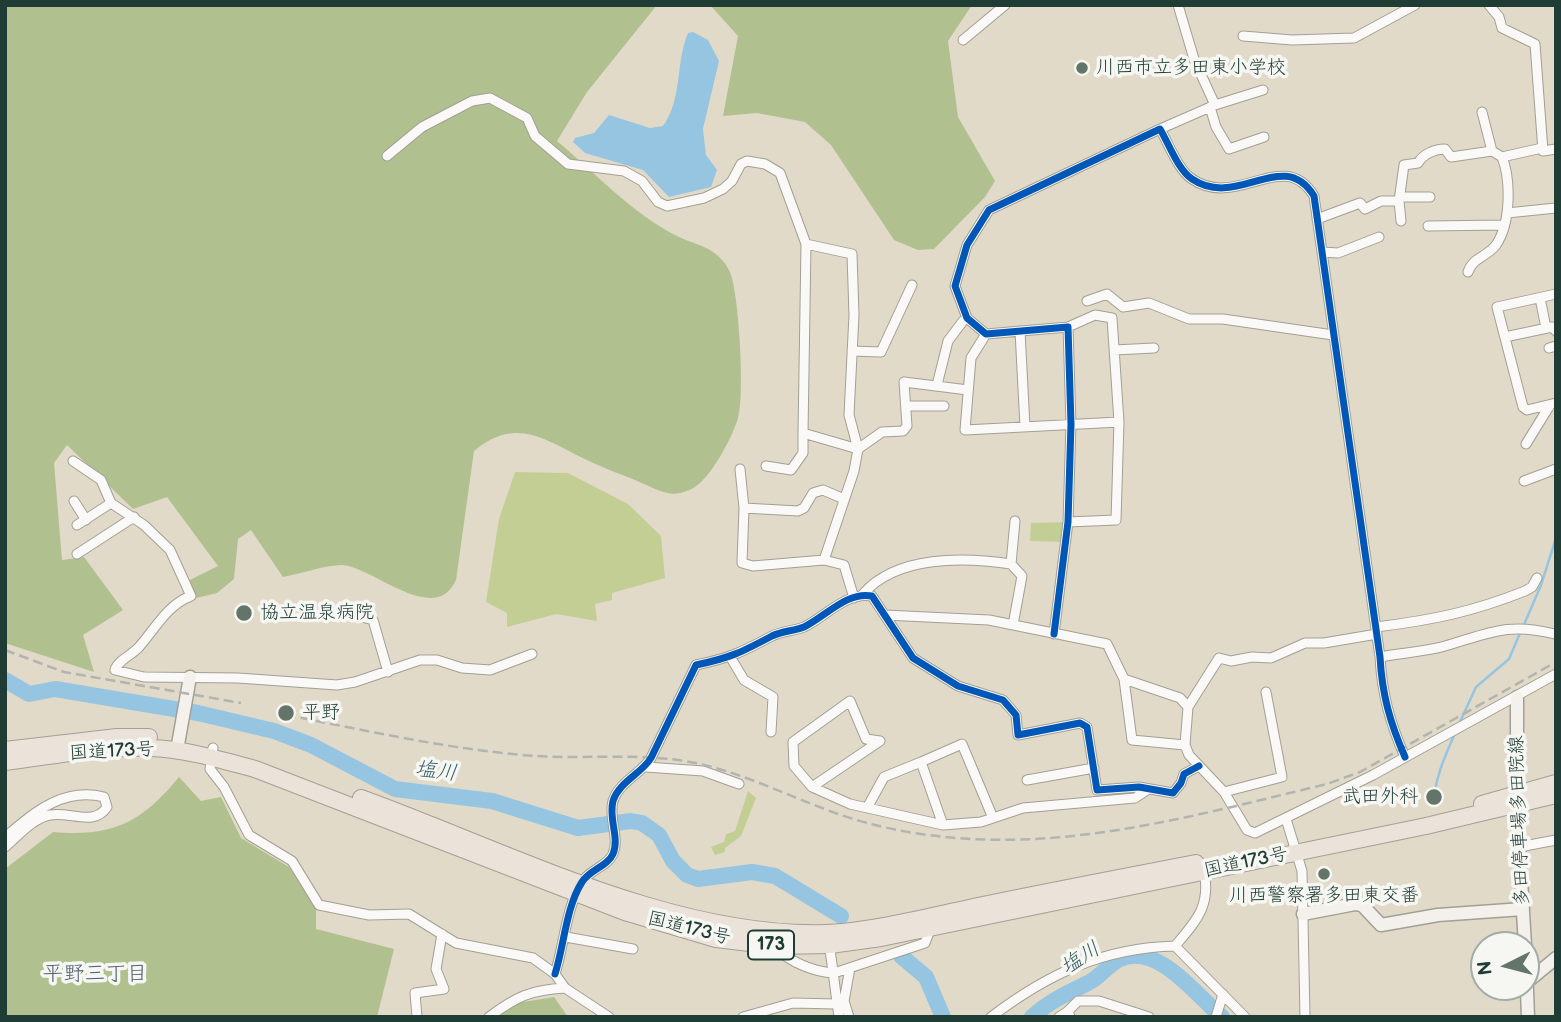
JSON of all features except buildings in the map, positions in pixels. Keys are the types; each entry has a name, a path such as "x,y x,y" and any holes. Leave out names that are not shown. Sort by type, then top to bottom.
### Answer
{"highway":[{"name":"国道173号","path":"5,750 117,737 212,752 579,888 625,912 716,939 829,939 932,922 1295,849 1517,800 1556,795"},
{"name":"国道173号","path":"5,762 116,748 178,746"},
{"name":"国道173号","path":"1517,800 1556,783"}],"street":[{"path":"963,40 1005,5"},
{"path":"1178,5 1194,60 1212,106 1216,127 1229,149 1264,136"},
{"path":"1243,36 1292,40 1354,38 1415,5"},
{"path":"1489,5 1499,17 1502,28 1535,44 1542,148"},
{"path":"1068,522 1116,520 1119,422 1112,318 1096,315 1068,327 986,334 967,318 955,286 967,244 989,209 1212,106 1263,90"},
{"path":"387,156 432,122 472,101 490,97 527,118 536,136 568,163 624,171 642,181 658,202 667,206 704,198 723,189 747,161 780,173 806,244 803,453 791,470 766,467"},
{"path":"1482,112 1492,151"},
{"path":"1160,129 1190,178 1209,188 1225,190 1284,175 1296,176 1306,182 1314,196 1377,630 1381,688 1389,720 1405,757"},
{"path":"1502,157 1542,148 1543,151 1556,149"},
{"path":"1401,221 1399,199 1404,165 1418,163 1422,156 1439,149 1445,149 1451,157 1492,151 1502,157 1506,166 1507,214 1496,245 1479,256 1468,272"},
{"path":"1318,219 1360,203 1365,209 1381,201 1430,197"},
{"path":"1507,214 1556,208"},
{"path":"1428,226 1503,225"},
{"path":"1322,253 1338,253 1379,237"},
{"path":"806,244 852,254 849,415 858,449 824,560"},
{"path":"852,351 881,352 912,285"},
{"path":"1553,404 1527,410 1523,407 1497,307 1556,294"},
{"path":"1087,301 1107,295 1124,307 1149,303 1189,319 1223,319 1332,334"},
{"path":"1505,337 1551,330 1540,298"},
{"path":"937,385 948,341 963,321"},
{"path":"1054,634 1068,522 1071,424 1068,327"},
{"path":"1020,331 1025,427"},
{"path":"986,334 971,358 965,430 1119,422"},
{"path":"1115,350 1154,348"},
{"path":"858,449 882,432 903,431 908,426 904,382 968,390"},
{"path":"1526,444 1553,404"},
{"path":"906,406 944,406"},
{"path":"803,433 858,449"},
{"path":"73,461 101,480 111,503 134,517 170,550 191,596 155,624 141,645 116,665 115,670 144,677 337,685 420,660 437,660 462,668 490,670 532,654"},
{"path":"740,469 744,508 742,562 753,566 824,560 844,565 859,596"},
{"path":"1524,481 1556,469"},
{"path":"744,508 798,512 804,508 813,493 824,490 844,499"},
{"path":"74,501 86,520"},
{"path":"77,525 111,503"},
{"path":"77,554 134,517"},
{"path":"1011,564 1015,521"},
{"path":"555,974 579,888 612,858 616,845 612,806 614,798 628,780 646,767 696,665 732,658 775,635 807,625 859,596 876,579 887,574 948,560 1011,564 1022,576 1013,625"},
{"path":"1537,579 1532,587 1525,591 1475,611 1324,643 1305,643 1270,658 1252,657 1230,661 1219,658 1188,707 1185,746 1199,766 1224,792 1247,830 1255,833 1405,757 1556,674"},
{"path":"859,596 872,596 913,658 958,686 1003,700 1016,715 1018,735 1080,723 1087,727 1097,790 1139,787 1173,793 1184,774 1199,766"},
{"path":"354,607 354,615 373,620 388,671"},
{"path":"885,615 989,620 1107,644 1124,679 1132,740 1185,746"},
{"path":"1380,657 1443,647 1473,635 1520,626 1550,629"},
{"path":"732,658 744,680 773,697 771,732"},
{"path":"178,746 190,677"},
{"path":"1124,679 1180,698 1188,707"},
{"path":"1224,792 1282,777 1266,692"},
{"name":"多田停車場多田院線","path":"1517,697 1517,800 1524,931"},
{"path":"812,787 880,741 866,739 850,701 793,742 794,766 812,787 867,808 943,825 993,818 1023,808 1135,798 1147,790"},
{"path":"867,808 884,777 962,744 993,818"},
{"path":"212,752 210,769 224,787 248,835 292,861 319,905 369,915 409,914 456,943 533,958 555,974 565,988 609,1017"},
{"path":"920,762 943,825"},
{"path":"646,767 703,771 740,784"},
{"path":"1027,780 1094,768"},
{"path":"5,837 53,801 89,793 104,796 107,807 103,814 92,818 65,813 48,815 5,847"},
{"path":"1286,819 1302,872 1305,1017"},
{"path":"1519,847 1556,840"},
{"path":"991,1017 1032,987 1067,968 1120,953 1175,946 1198,919 1208,890 1203,867"},
{"path":"1303,914 1355,904 1362,905 1381,925 1438,915 1523,909"},
{"path":"772,938 788,958 823,972 834,973 925,943 932,922"},
{"path":"417,1017 415,993 444,989 436,969 442,933"},
{"path":"566,937 633,949"},
{"path":"829,939 839,1017"},
{"path":"1175,946 1245,1017"},
{"path":"1540,971 1556,958"},
{"path":"849,1017 844,1002 850,968"},
{"path":"489,1017 513,998 537,989 565,988"},
{"path":"1216,1017 1223,994"},
{"path":"1059,1017 1069,1014 1079,1001 1099,1000 1149,1017"},
{"path":"743,1017 793,1003 836,1004"}],"green space":[{"path":"5,5 657,5 587,92 557,141 645,216 677,236 713,252 729,270 736,298 741,389 738,418 720,457 700,483 674,494 657,490 600,466 543,438 516,433 503,435 489,440 474,451 456,580 446,593 434,598 419,596 342,565 283,577 251,530 238,539 234,579 217,593 196,598 190,580 218,566 167,497 133,509 67,445 54,463 62,560 84,557 123,610 83,635 94,672 5,643"},
{"path":"710,5 972,5 948,41 958,117 995,181 985,197 934,249 918,250 894,240 831,145 805,122 757,113 723,116 738,36"},
{"path":"515,472 568,473 628,504 661,536 665,578 612,593 612,600 595,604 597,621 556,614 507,627 507,613 486,602 499,519"},
{"path":"1068,522 1065,542 1030,541 1031,523"},
{"path":"179,777 201,801 221,797 241,838 289,867 316,907 316,929 394,949 377,1017 5,1017 5,869 53,832 93,832 124,824 152,806"},
{"path":"748,791 756,798 741,836 725,848 725,852 715,855 711,847 724,842 726,834 735,831"},
{"path":"554,997 568,1017 495,1017 517,1003"}],"water":[{"path":"693,32 708,40 719,61 703,129 706,155 717,170 711,187 669,197 643,170 585,153 573,142 575,138 594,133 609,115 650,128 663,126 674,104 684,45 688,33"}],"waterway":[{"path":"1523,627 1541,585 1556,538"},
{"path":"1459,724 1476,687 1509,659 1520,633"},
{"name":"塩川","path":"5,680 29,694 55,689 198,713 274,731 311,745 395,789 492,801 578,828 631,821 642,823 659,835 673,861 687,875 698,879 752,872 775,876 841,916"},
{"path":"1434,795 1440,770 1455,733"},
{"name":"塩川","path":"901,956 926,977 943,1017"},
{"name":"塩川","path":"1032,1017 1052,1002 1092,981 1118,960 1132,956 1147,957 1161,963 1188,984 1222,1017"}],"railway":[{"path":"5,650 64,672 241,703"},
{"path":"286,715 493,752 678,760 753,780 875,825 933,836 990,840 1046,838 1158,823 1327,784 1360,772 1556,662"}],"cycle path":[{"path":"1054,634 1068,522 1071,424 1068,327 986,334 967,318 955,286 967,245 989,210 1160,129 1182,170 1192,179 1209,187 1226,188 1274,177 1288,177 1302,182 1314,196 1385,696 1405,757"},
{"path":"555,974 577,892 585,878 607,862 613,854 615,841 612,808 616,794 651,758 696,665 727,657 776,634 804,627 854,597 872,596 913,658 958,686 1003,700 1016,715 1018,735 1080,723 1087,727 1097,790 1139,787 1173,793 1184,774 1199,766"}],"place":[{"name":"川西市立多田東小学校","path":"1082,68"},
{"name":"協立温泉病院","path":"244,613"},
{"name":"平野","path":"286,713"},
{"name":"武田外科","path":"1434,797"},
{"name":"川西警察署多田東交番","path":"1324,874"}],"district":[{"name":"平野三丁目","path":"95,975"}]}
